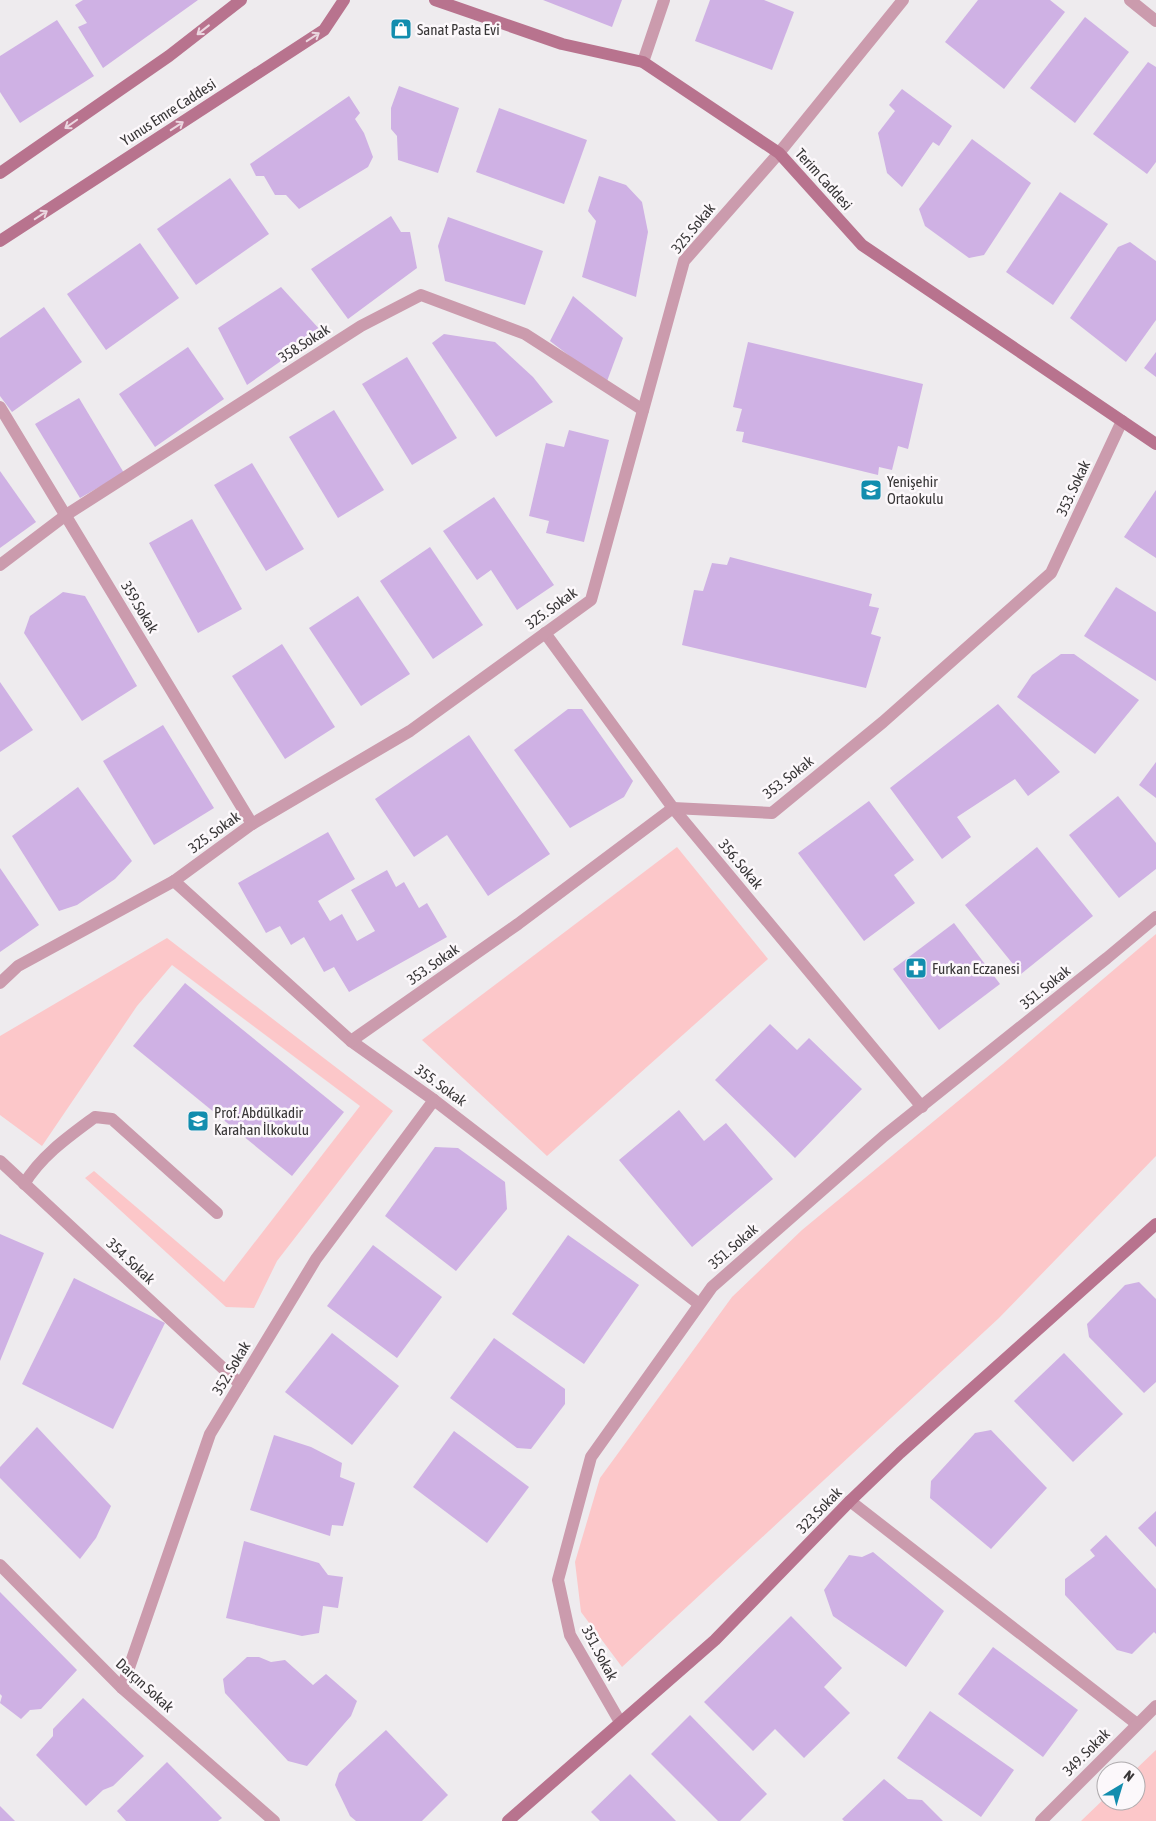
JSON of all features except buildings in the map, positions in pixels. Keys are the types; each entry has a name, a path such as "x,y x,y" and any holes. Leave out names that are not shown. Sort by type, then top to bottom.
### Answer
{"street":[{"path":"0,173 168,56 242,0"},
{"name":"Yunus Emre Caddesi","path":"0,241 324,30 344,0"},
{"name":"Terim Caddesi","path":"435,0 562,44 643,62 779,153 862,245 1156,444"},
{"path":"643,62 664,0"},
{"name":"325. Sokak","path":"0,983 18,966 174,881 252,824 410,731 591,600 684,261 779,153 902,0"},
{"path":"1130,0 1156,21"},
{"name":"358.Sokak","path":"0,565 66,515 361,326 421,295 525,334 643,410"},
{"name":"359.Sokak","path":"0,407 252,824"},
{"name":"353. Sokak","path":"351,1041 518,924 673,808 772,813 883,722 1051,573 1122,421"},
{"name":"356. Sokak","path":"545,633 673,808 922,1107"},
{"name":"355. Sokak","path":"174,881 351,1041 434,1100 699,1304"},
{"name":"351. Sokak","path":"620,1722 570,1635 558,1580 592,1457 712,1287 884,1136 1156,917"},
{"name":"352. Sokak","path":"122,1688 210,1434 316,1259 434,1100"},
{"path":"24,1184 35,1167 67,1137 95,1117 112,1119 217,1213"},
{"name":"354. Sokak","path":"0,1161 240,1384"},
{"name":"323.Sokak","path":"508,1821 715,1640 850,1501 900,1453 1156,1224"},
{"path":"850,1501 1137,1724"},
{"name":"Darçın Sokak","path":"0,1565 122,1688 274,1821"},
{"name":"349. Sokak","path":"1041,1821 1156,1706"}],"shaded area":[{"path":"677,847 768,959 547,1156 422,1040"},
{"path":"1156,934 1156,1156 999,1318 622,1667 581,1612 575,1562 600,1478 732,1297 802,1230 1003,1064"},
{"path":"167,938 393,1111 277,1261 254,1308 226,1307 85,1178 94,1171 224,1282 360,1106 172,965 137,1006 42,1146 0,1115 0,1036"},
{"path":"1156,1750 1156,1821 1081,1821 1096,1807 1096,1811 1146,1811 1146,1761 1144,1761"}],"place":[{"name":"Sanat Pasta Evi","path":"401,29"},
{"name":"Yenişehir Ortaokulu","path":"871,490"},
{"name":"Furkan Eczanesi","path":"916,968"},
{"name":"Prof. Abdülkadir Karahan İlkokulu","path":"198,1121"}]}
